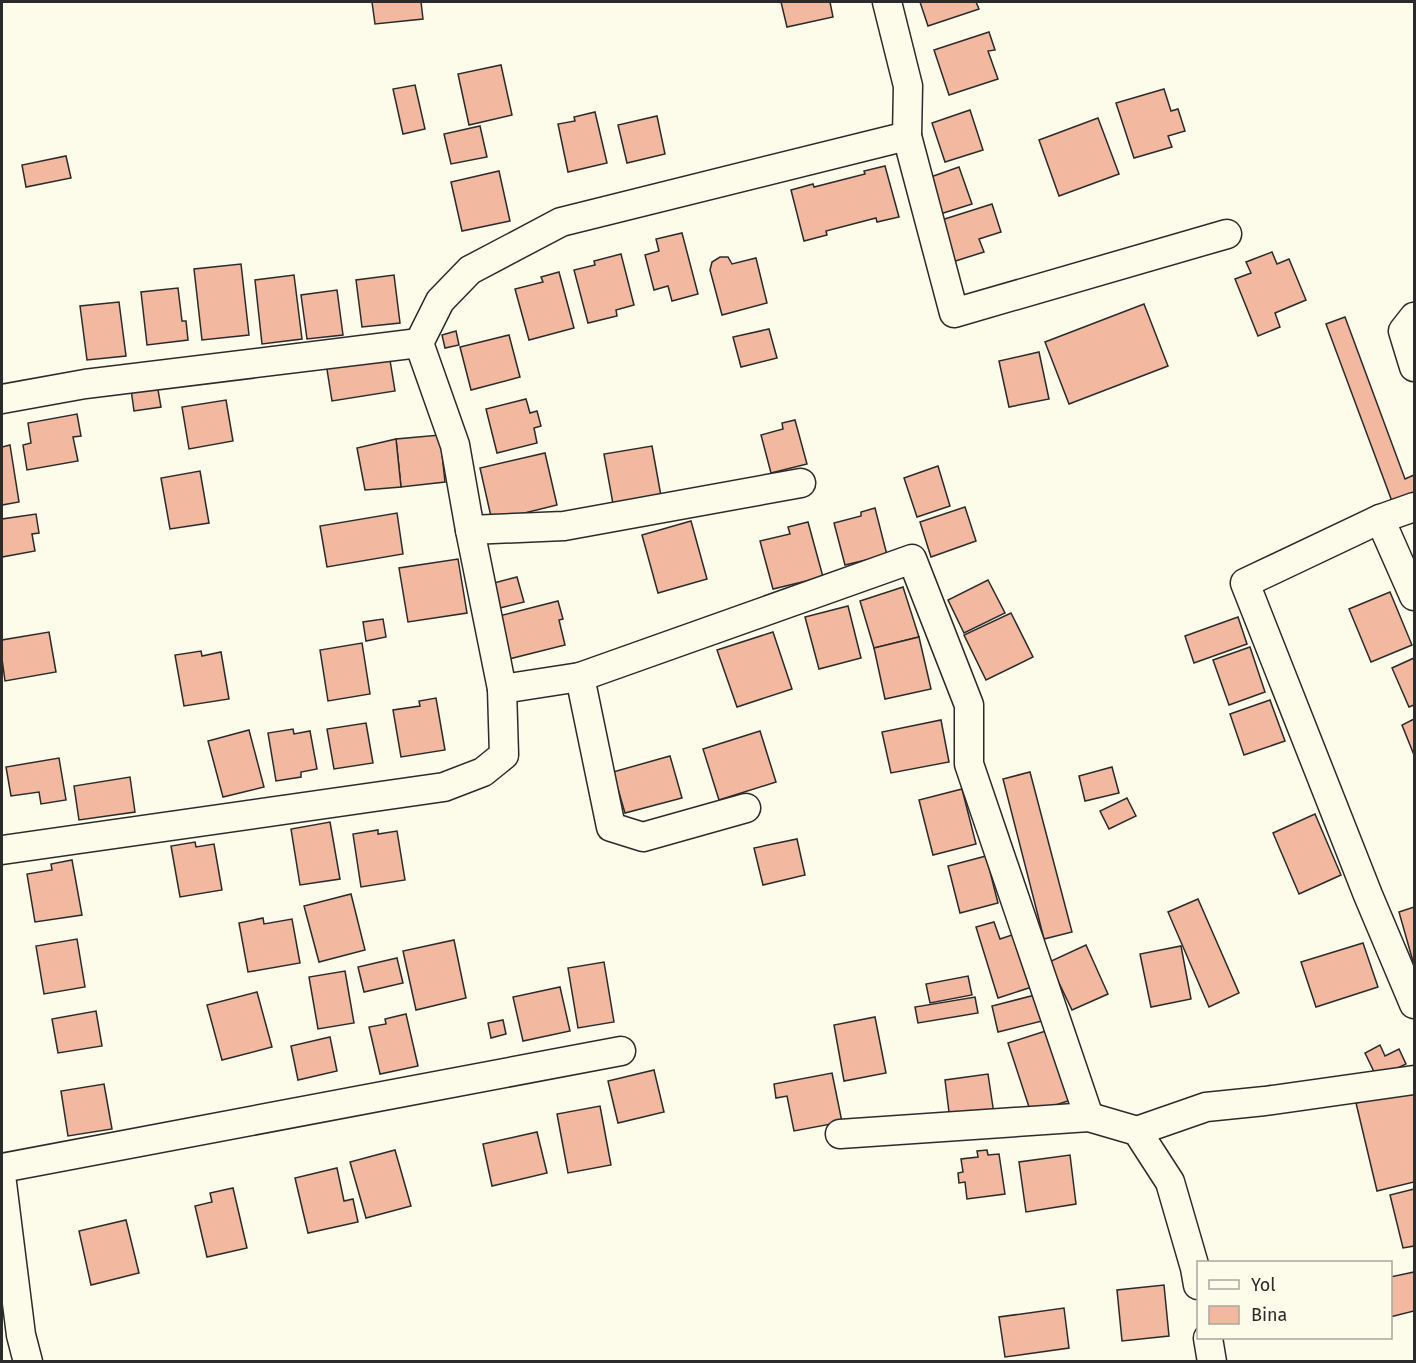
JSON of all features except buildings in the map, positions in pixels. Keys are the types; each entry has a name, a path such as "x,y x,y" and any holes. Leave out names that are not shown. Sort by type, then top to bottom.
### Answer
{"street":[{"path":"887,2 908,86 907,136 954,313 1227,234"},
{"path":"2,850 444,787 483,772 504,755 502,689 455,445 419,342 440,301 470,270 561,222 907,136"},
{"path":"1414,317 1402,331 1414,367"},
{"path":"2,399 85,384 419,342"},
{"path":"470,530 564,526 801,483"},
{"path":"1414,507 1380,519 1245,583 1368,895 1414,1004"},
{"path":"1380,519 1414,596"},
{"path":"502,689 580,677 912,559 969,705 969,765 1089,1117"},
{"path":"580,677 610,827 644,837 746,808"},
{"path":"2,1168 621,1051"},
{"path":"840,1134 1089,1117 1137,1131 1206,1107 1414,1080"},
{"path":"1137,1131 1170,1182 1197,1279"},
{"path":"2,1183 21,1335 28,1362"},
{"path":"1208,1339 1212,1362"}]}
